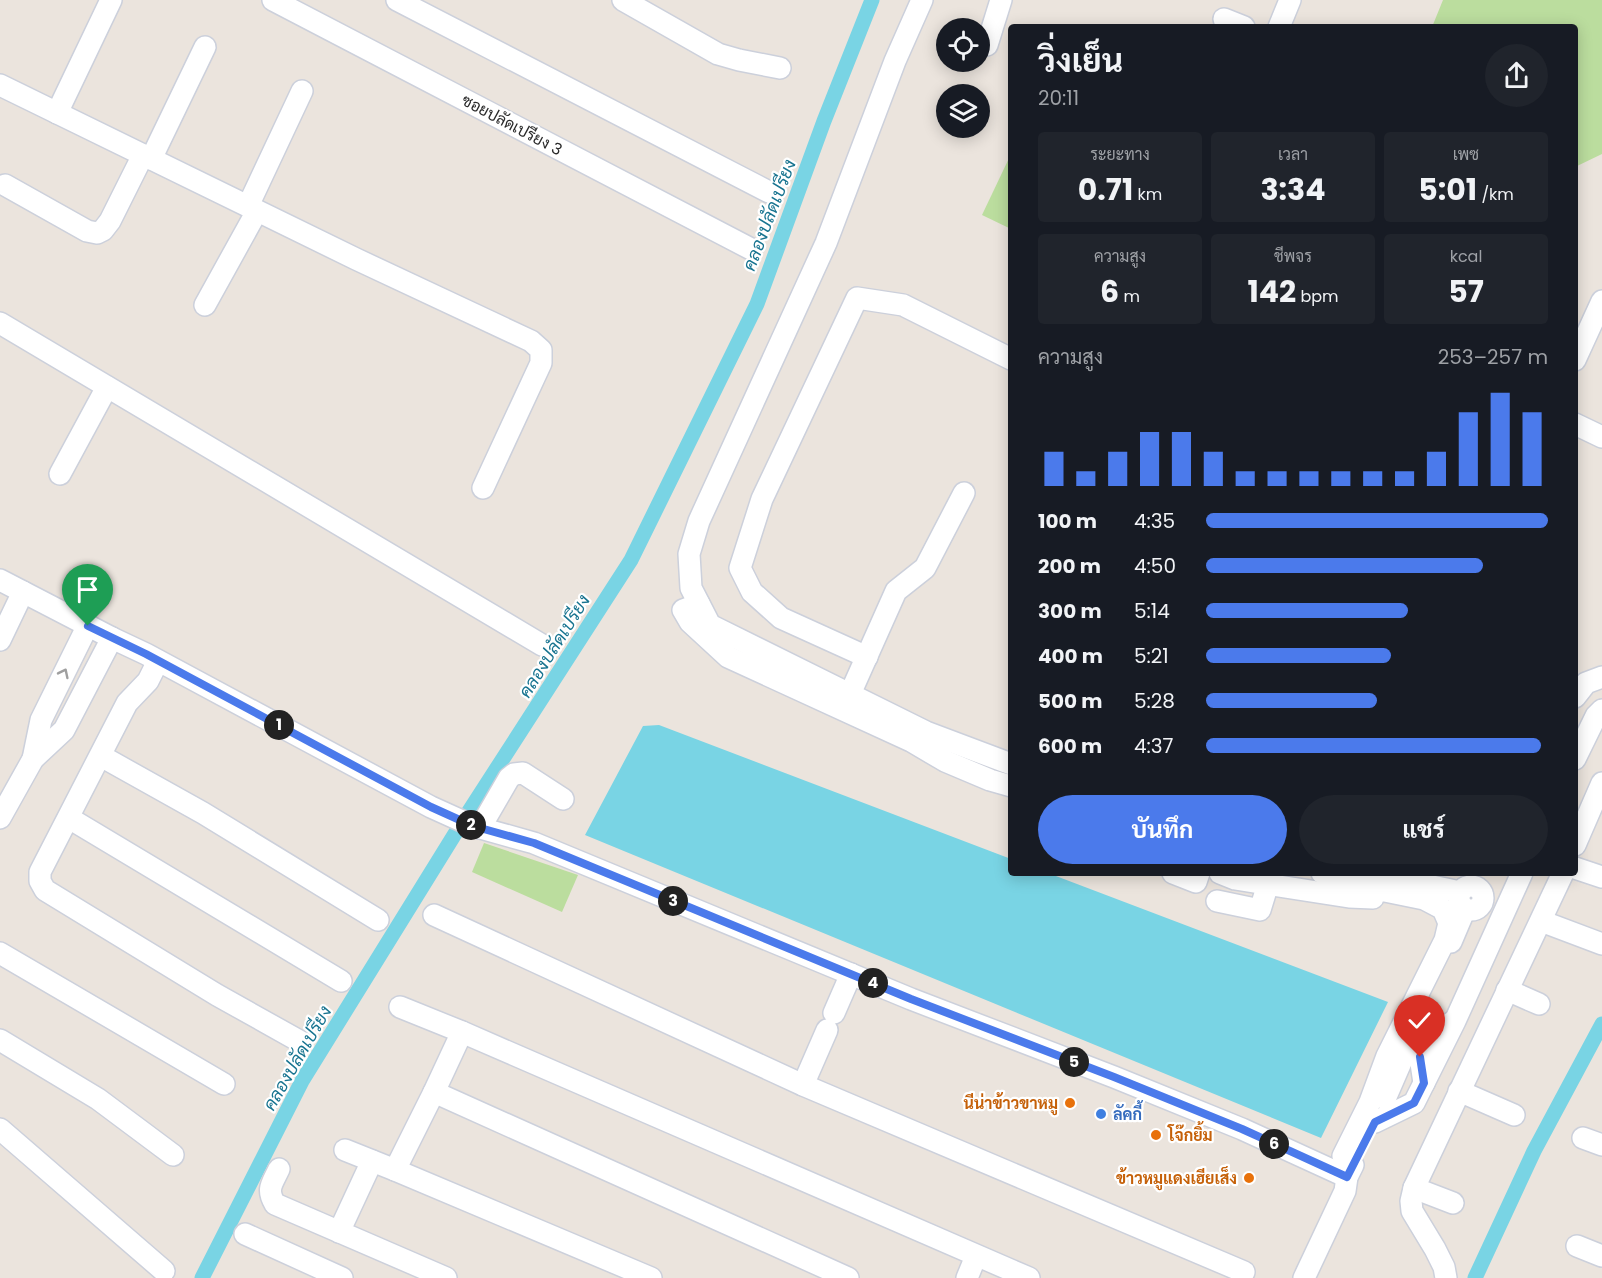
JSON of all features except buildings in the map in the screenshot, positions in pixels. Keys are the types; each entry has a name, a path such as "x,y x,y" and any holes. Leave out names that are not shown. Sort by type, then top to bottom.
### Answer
{"street":[{"path":"57,113 111,0"},
{"name":"ซอยปลัดเปรียง 3","path":"273,0 751,249"},
{"path":"397,0 769,192"},
{"path":"623,0 718,54 780,68"},
{"path":"922,0 895,61 826,243 699,522 689,554 691,588 710,625 926,732 1008,763"},
{"path":"990,35 1001,0"},
{"path":"1280,24 1290,0"},
{"path":"1224,19 1236,24"},
{"path":"5,185 87,231 97,233 103,230 147,157 205,47"},
{"path":"0,86 356,259 531,341 541,350 541,363 483,488"},
{"path":"205,305 252,209 302,91"},
{"path":"867,657 781,618 752,592 740,568 762,499 857,298 903,305 1008,358"},
{"path":"1578,353 1602,301"},
{"path":"0,323 542,645"},
{"path":"60,474 107,387"},
{"path":"1578,425 1602,437"},
{"path":"850,694 896,591 925,568 964,493"},
{"path":"0,580 152,657 431,807 476,827 534,843 851,974 1221,1120 1345,1166"},
{"path":"0,640 23,592"},
{"path":"699,604 683,610 690,622 728,657 911,741 945,761 1008,785"},
{"path":"0,818 33,759 41,720 88,626"},
{"path":"33,759 64,730 112,638"},
{"path":"152,657 148,681 128,704 40,872 40,881 45,890 218,995 301,1042"},
{"path":"1578,692 1586,683 1602,678"},
{"path":"1578,753 1596,716 1602,710"},
{"path":"101,756 203,813 378,920"},
{"path":"476,827 514,774 523,773 563,799"},
{"path":"1578,838 1602,783"},
{"path":"69,818 341,981"},
{"path":"1578,869 1602,877"},
{"path":"1181,876 1196,882 1198,876"},
{"path":"1228,876 1349,897 1373,898 1375,879"},
{"path":"1345,1166 1375,1122 1472,890 1348,876"},
{"path":"1375,1122 1414,1103 1424,1083 1420,1057 1429,1036 1455,1021 1521,876"},
{"path":"1446,1278 1444,1267 1412,1212 1411,1201 1414,1188 1562,876"},
{"path":"1304,1278 1345,1191 1345,1166 1387,1056 1445,940 1449,923 1443,909 1375,879"},
{"path":"1217,901 1260,910 1268,884"},
{"path":"434,915 803,1086 1244,1272"},
{"path":"1541,921 1602,944"},
{"path":"0,952 224,1084"},
{"path":"803,1086 851,974"},
{"path":"1507,990 1539,1004"},
{"path":"400,1007 1029,1278"},
{"path":"395,1170 462,1032"},
{"path":"0,1040 98,1099 173,1155"},
{"path":"1458,1091 1514,1115"},
{"path":"434,1092 848,1278"},
{"path":"0,1129 164,1270"},
{"path":"345,1150 651,1278"},
{"path":"339,1232 372,1161"},
{"path":"279,1169 269,1190 274,1204 446,1278"},
{"path":"1414,1188 1453,1203"},
{"path":"245,1234 342,1278"},
{"path":"1577,1246 1602,1256"},
{"path":"967,1278 976,1256"}],"green space":[{"path":"1443,0 1602,0 1602,154 1578,166 1578,24 1433,24"},
{"path":"1008,160 1008,228 982,215"},
{"path":"484,843 578,875 562,912 472,872"}],"water":[{"path":"659,725 1008,858 1008,876 1056,876 1388,1002 1321,1138 585,835 643,726"}],"waterway":[{"name":"คลองปลัดเปรียง","path":"202,1278 302,1081 466,816 631,560 757,304 824,121 872,0"},
{"path":"1475,1278 1534,1151 1602,1024"}],"place":[{"name":"นีน่าข้าวขาหมู","path":"1070,1103"},
{"name":"ลัคกี้","path":"1101,1114"},
{"name":"โจ๊กยิ้ม","path":"1156,1135"},
{"name":"ข้าวหมูแดงเฮียเส็ง","path":"1249,1178"}],"route":[{"path":"88,626 146,654 431,807 473,826 534,843 911,999 1242,1129 1347,1177 1375,1122 1414,1103 1424,1083 1420,1057"}]}
